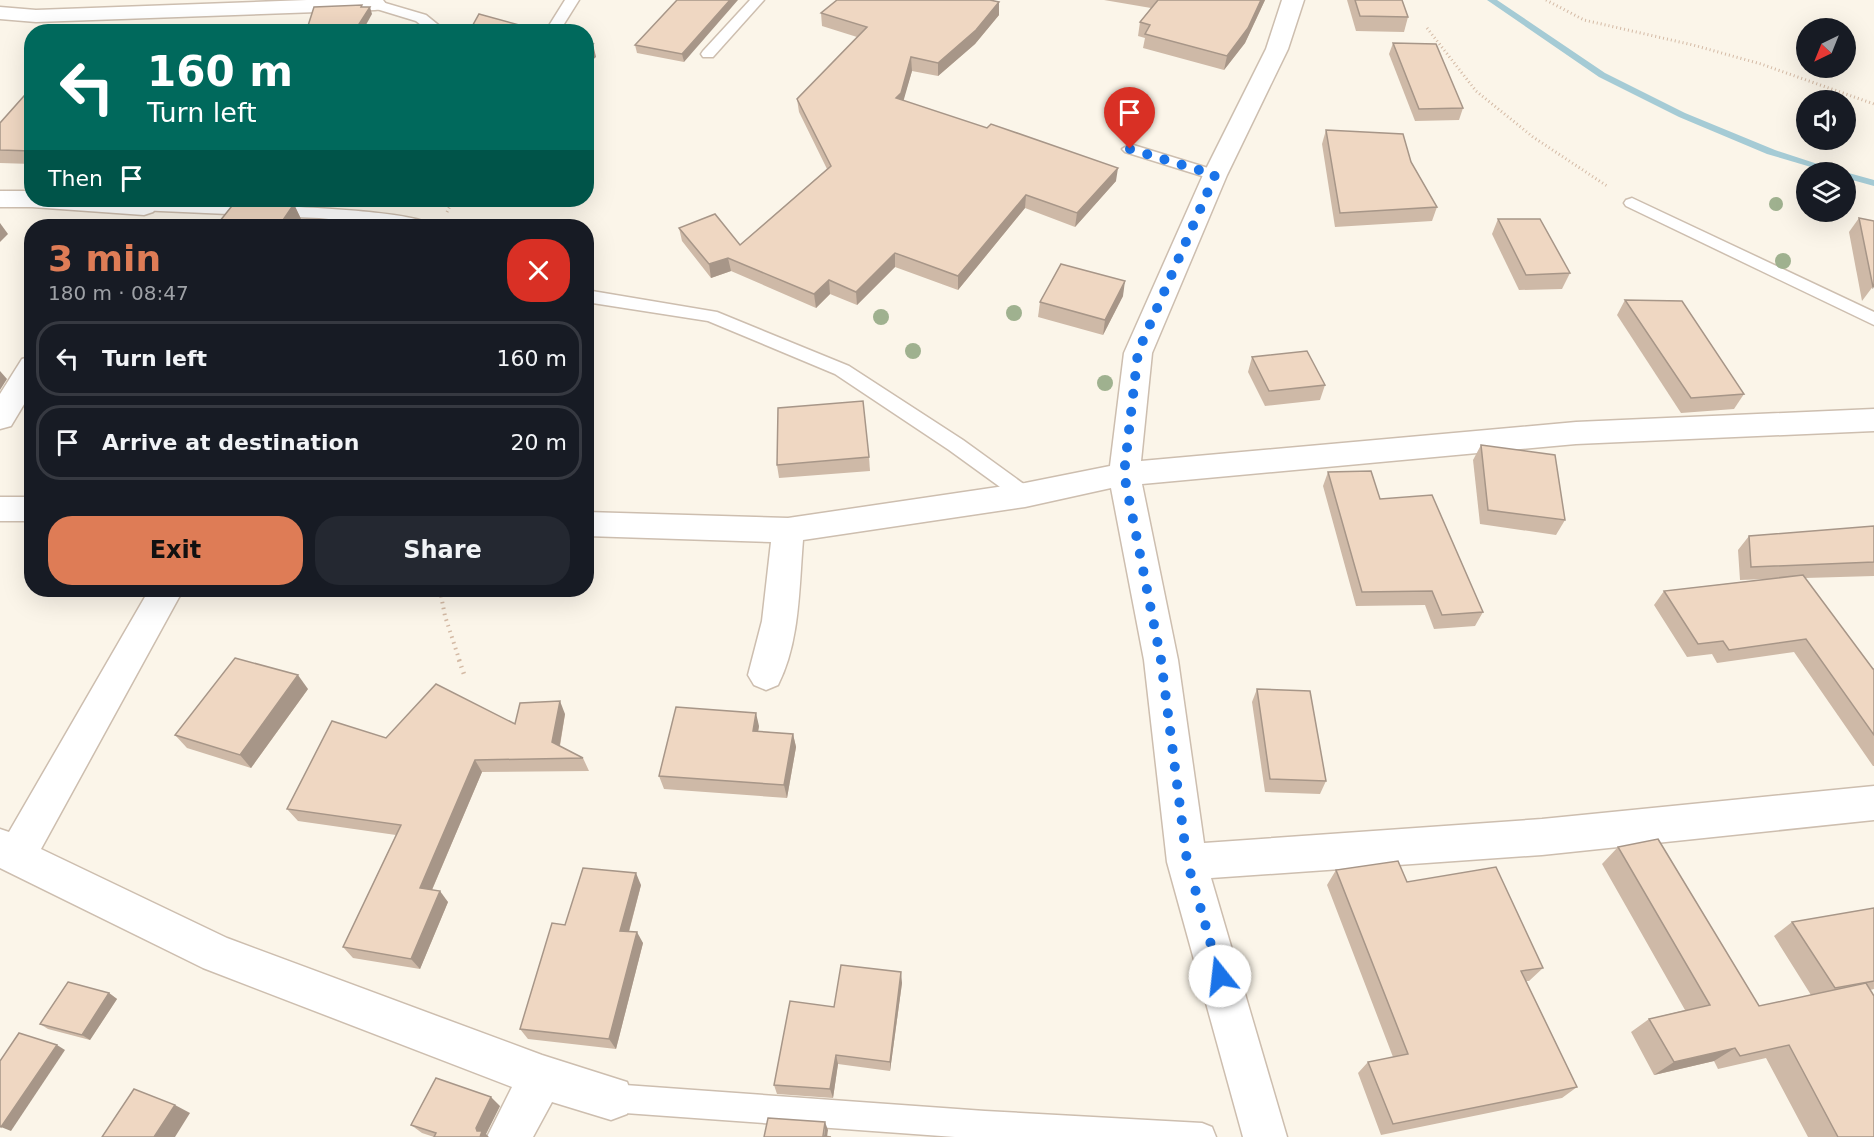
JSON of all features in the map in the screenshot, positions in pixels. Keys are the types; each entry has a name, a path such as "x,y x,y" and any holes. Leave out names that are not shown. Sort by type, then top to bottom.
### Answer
{"street":[{"path":"1265,1137 1187,861 1161,660 1124,474 1138,352 1215,175 1277,49 1293,0"},
{"path":"0,13 36,16 375,4"},
{"path":"0,199 24,199"},
{"path":"79,207 137,217"},
{"path":"0,418 24,379"},
{"path":"594,524 788,530 1024,495 1124,474 1576,433 1874,420"},
{"path":"0,509 24,509"},
{"path":"766,675 779,621 788,530"},
{"path":"162,597 8,852 217,954 542,1077 611,1098"},
{"path":"1187,861 1542,837 1874,803"},
{"path":"509,1137 542,1077"}],"lane":[{"path":"375,4 408,0"},
{"path":"557,24 572,0"},
{"path":"708,54 758,0"},
{"path":"375,4 421,18 429,24"},
{"path":"1130,149 1215,175"},
{"path":"1632,203 1874,319"},
{"path":"137,217 276,212 379,219"},
{"path":"594,297 711,316 842,370 956,445 1024,495"},
{"path":"611,1098 973,1124 1202,1137"}],"path":[{"path":"1546,0 1584,20 1761,64 1874,104"},
{"path":"1427,28 1476,91 1533,137 1632,203"},
{"path":"441,597 445,616 465,677"}],"building":[{"path":"677,0 730,0 682,54 635,45"},
{"path":"837,0 990,0 999,2 976,30 938,63 911,57 901,93 896,98 987,128 991,124 1118,168 1077,213 1026,195 958,276 895,253 856,292 829,280 814,294 728,258 709,264 679,228 715,214 740,245 831,166 797,99 867,27 821,13"},
{"path":"1158,0 1261,0 1248,28 1227,56 1145,34 1150,25 1140,22"},
{"path":"1355,0 1402,0 1408,17 1360,16"},
{"path":"362,5 361,7 370,7 359,24 309,24 314,7"},
{"path":"479,14 516,24 473,24"},
{"path":"1393,43 1436,44 1463,108 1419,109"},
{"path":"24,96 24,151 0,150 0,123"},
{"path":"1326,130 1403,134 1411,162 1437,207 1340,213"},
{"path":"231,207 292,207 284,219 222,219"},
{"path":"1859,218 1874,221 1873,287"},
{"path":"1498,219 1540,219 1570,273 1526,275"},
{"path":"1061,264 1125,281 1105,320 1040,302"},
{"path":"1625,300 1682,301 1744,394 1691,398"},
{"path":"1307,351 1325,385 1269,391 1252,357"},
{"path":"863,401 869,457 777,465 778,408"},
{"path":"1481,445 1555,455 1565,520 1488,510"},
{"path":"1371,471 1380,499 1432,495 1483,612 1442,615 1432,591 1362,592 1328,472"},
{"path":"1874,526 1874,562 1751,567 1749,536"},
{"path":"1803,575 1874,669 1874,735 1806,639 1729,650 1723,641 1698,644 1664,591"},
{"path":"235,658 298,675 240,755 175,735"},
{"path":"436,684 515,724 520,703 560,701 552,742 583,758 475,760 420,888 440,891 411,959 343,947 401,825 287,809 332,721 386,738"},
{"path":"1257,689 1310,691 1326,781 1270,779"},
{"path":"676,707 756,713 753,731 793,734 784,785 659,776"},
{"path":"1658,839 1759,1006 1866,983 1874,996 1874,1137 1838,1137 1789,1045 1740,1056 1735,1048 1674,1062 1649,1019 1710,1005 1618,847"},
{"path":"1398,861 1407,882 1496,867 1543,968 1521,971 1577,1087 1393,1124 1368,1062 1408,1054 1336,870"},
{"path":"583,868 636,873 620,931 637,932 609,1039 520,1029 552,923 565,925"},
{"path":"1874,908 1874,981 1835,988 1792,922"},
{"path":"841,965 901,972 890,1062 836,1055 830,1089 774,1085 790,1001 834,1007"},
{"path":"68,982 109,993 82,1035 40,1024"},
{"path":"19,1033 57,1045 1,1127 0,1061"},
{"path":"436,1078 491,1097 476,1128 477,1131 482,1131 480,1137 434,1137 436,1133 411,1125"},
{"path":"134,1089 175,1105 154,1137 102,1137"},
{"path":"768,1118 825,1122 823,1136 831,1137 764,1137"}],"waterway":[{"path":"1491,0 1602,75 1682,115 1771,152 1804,162"},
{"path":"1856,178 1874,183"}],"route":[{"path":"1130,149 1215,175 1138,352 1124,474 1161,660 1187,861 1220,976"}]}
